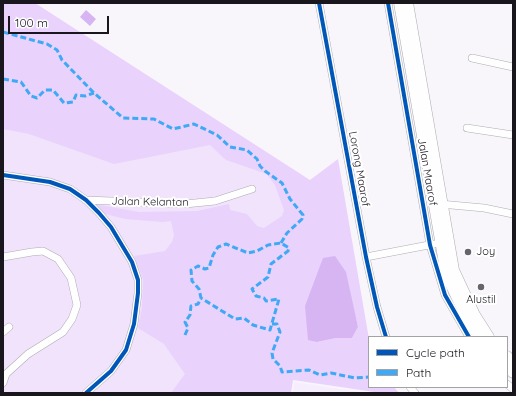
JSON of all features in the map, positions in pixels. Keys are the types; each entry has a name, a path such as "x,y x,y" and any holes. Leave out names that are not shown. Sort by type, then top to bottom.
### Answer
{"main road":[{"name":"Jalan Maarof","path":"399,3 438,204"},
{"name":"Jalan Maarof","path":"408,3 438,204 439,243 446,274 451,286 467,319 478,336"},
{"name":"Jalan Maarof","path":"439,243 454,270 475,315 488,336"}],"street":[{"name":"Lorong Maarof","path":"319,3 366,257 377,307 386,336"},
{"name":"Jalan Maarof","path":"388,3 439,243 444,295 468,336"},
{"path":"472,58 513,67"},
{"path":"467,128 513,134"},
{"name":"Jalan Kelantan","path":"3,175 50,182 70,190 86,200 184,204 215,201 252,189"},
{"path":"86,200 99,213 123,246 132,262 138,280 134,324 126,350 112,371 86,393"},
{"path":"438,204 484,208 513,214"},
{"path":"366,257 439,243"},
{"path":"3,257 43,251 58,258 70,278 77,305 72,319 63,332 28,354 6,374 3,383"},
{"path":"3,332 9,327"}],"shaded area":[{"path":"3,3 335,202 268,393 3,393"},
{"path":"3,3 35,3 310,180 338,159 368,336 368,388 395,388 399,393 381,393 293,380 291,393 171,393 185,374 164,344 138,328 142,307 143,279 134,256 165,251 172,242 174,235 171,221 163,222 125,219 105,214 94,204 139,212 197,211 229,204 230,210 247,214 257,226 264,228 282,216 284,210 275,185 267,174 226,160 210,145 114,164 29,134 3,129","holes":["352,302 358,327 352,338 336,338 317,342"]},
{"path":"86,10 96,19 90,26 80,17"},
{"path":"335,256 346,272 358,327 352,338 336,338 317,342 308,340 305,306 323,258"},
{"path":"294,382 367,393 293,393"}],"marked path":[{"path":"3,32 47,44 57,50 62,60 94,93 123,118 154,119 173,129 194,124 217,135 230,147 247,150 257,159 260,166 265,171 282,183 290,199 303,215 302,219 287,233 281,243"},
{"path":"3,79 21,82 31,96 37,98 45,90 53,90 64,103 73,102 76,95 85,96 94,93"},
{"path":"185,335 188,328 185,322 190,315 191,306 198,304 201,298 199,289 192,281 191,270 198,266 205,269 209,268 213,255 218,247 226,244 248,253 257,251 268,245 281,243 289,248 288,251 271,264 268,277 252,289 256,296 264,298 266,301 279,299 270,330 253,325 244,318 235,319 201,298"},
{"path":"272,324 277,324 280,332 272,353 273,359 280,366 282,372 309,370 320,375 331,373 355,378 368,377"}],"cycle path":[{"path":"319,3 366,257 377,307 386,336"},
{"path":"388,3 430,245 445,295 468,336"},
{"path":"3,175 50,182 70,189 86,200 111,227 132,262 138,280 138,293 134,324 126,350 111,371 86,393"}],"place":[{"name":"Joy","path":"468,252"},
{"name":"Alustil","path":"481,287"}]}
